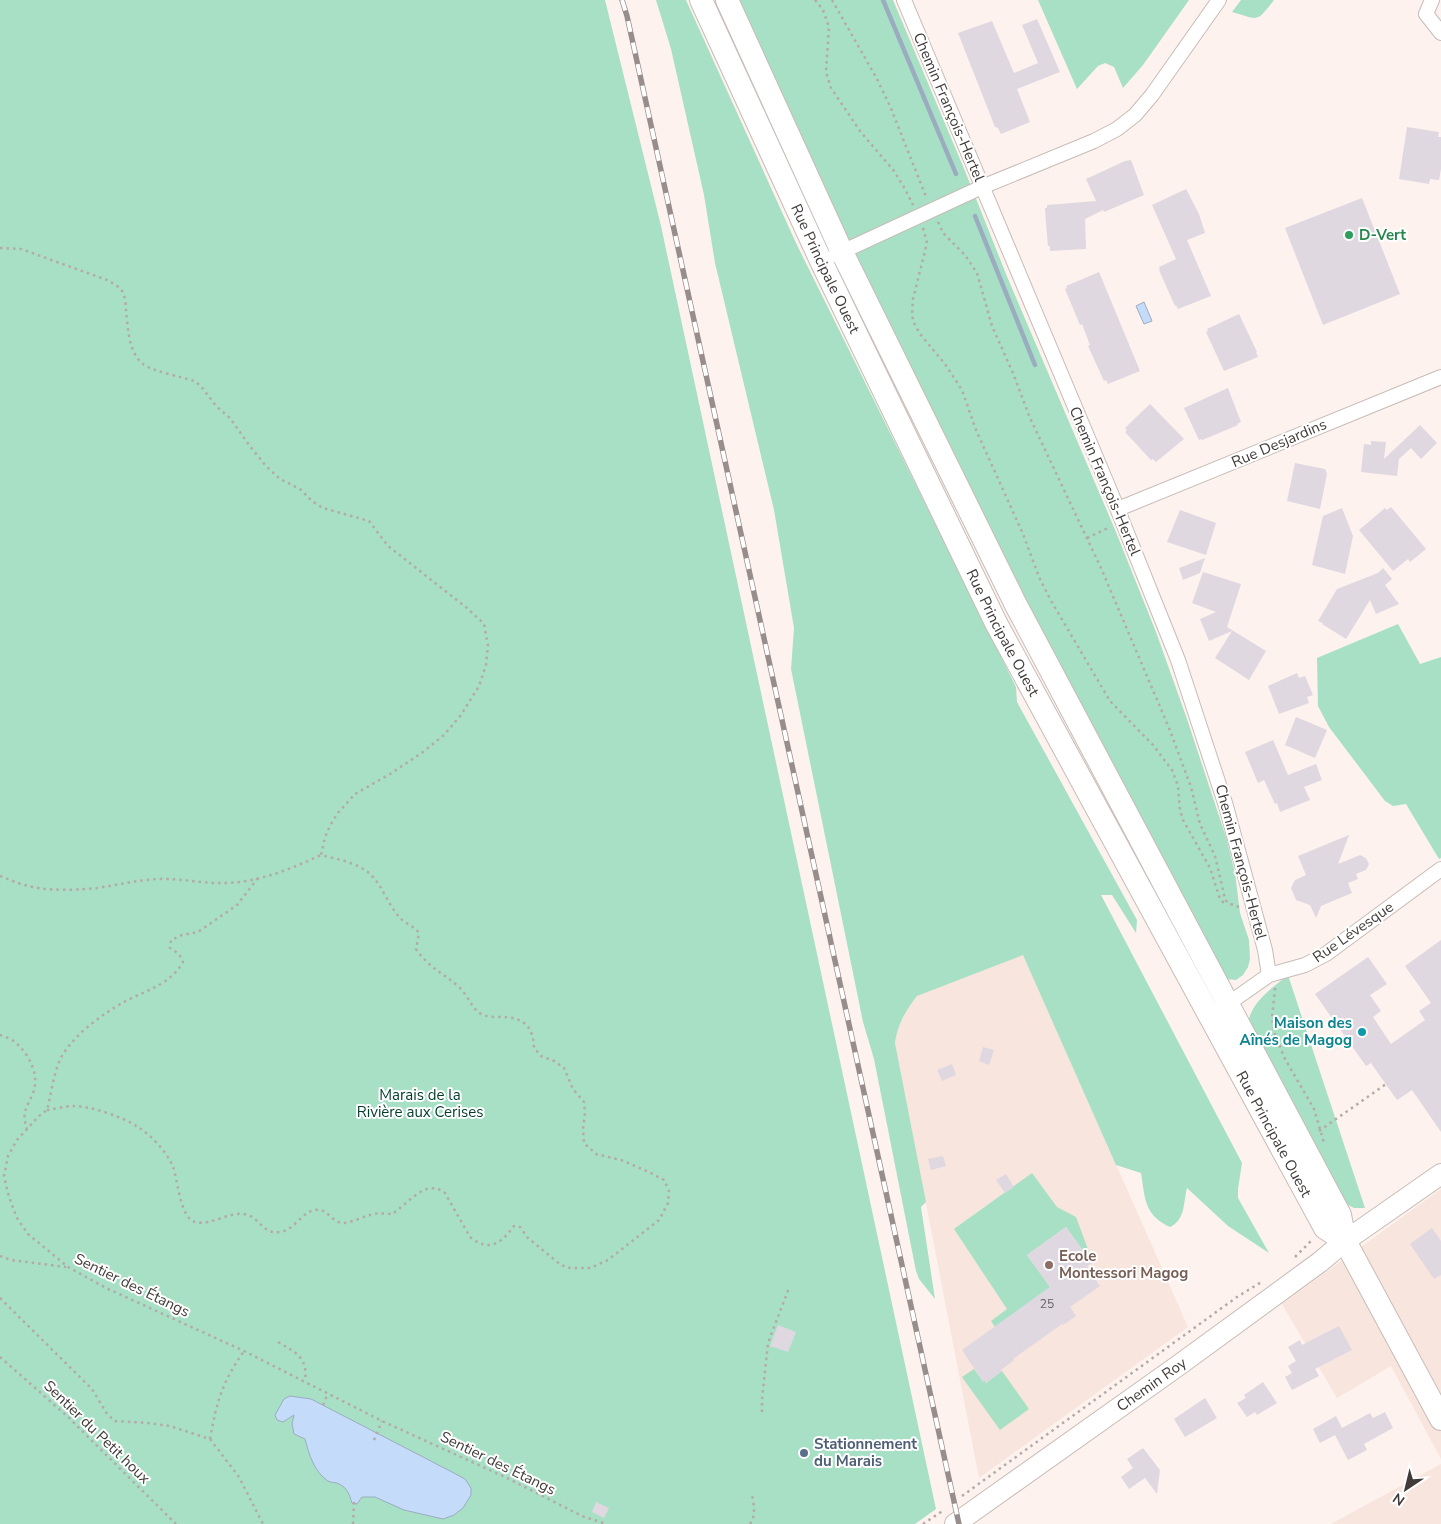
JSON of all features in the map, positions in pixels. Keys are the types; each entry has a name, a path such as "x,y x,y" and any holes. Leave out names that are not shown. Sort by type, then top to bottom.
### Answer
{"main road":[{"name":"Rue Principale Ouest","path":"701,0 821,261 996,624 1218,1010"},
{"name":"Rue Principale Ouest","path":"727,0 842,252 1325,1228 1345,1241 1441,1419"}],"street":[{"name":"Chemin François-Hertel","path":"904,0 1118,509 1165,626 1207,745 1239,852 1265,950 1269,975"},
{"path":"821,261 982,188 1117,130 1135,115 1152,95 1219,0"},
{"path":"1432,0 1426,14 1441,32"},
{"name":"Rue Desjardins","path":"1118,509 1441,377"},
{"name":"Rue Lévesque","path":"1218,1010 1269,975 1305,965 1326,954 1441,869"},
{"name":"Chemin Roy","path":"956,1524 1298,1278 1345,1241 1441,1174"}],"path":[{"path":"815,0 824,10 829,28 826,72 832,88 860,131 901,181 925,232 927,243 913,299 912,316 915,325 962,390 976,430 1050,599 1110,701 1153,746 1172,770 1178,786 1180,810 1183,820 1210,868 1220,899 1228,903"},
{"path":"0,248 21,249 115,285 122,291 125,300 133,350 144,364 194,381 201,386 216,406 230,418 266,466 280,479 300,489 312,501 323,508 369,521 388,546 467,608 484,624 488,646 486,665 479,686 461,715 444,735 423,752 355,794 337,814 325,837 321,855"},
{"path":"1087,538 1115,525 1118,509"},
{"path":"0,876 33,887 49,889 97,888 136,880 161,878 220,883 243,882 290,869 321,855 335,858 363,869 373,876 400,918 414,927 419,933 416,949 423,959 460,988 482,1015 512,1018 526,1022 534,1036 534,1048 541,1056 554,1061 564,1068 573,1089 584,1102 586,1113 583,1130 584,1143 596,1154 621,1160 664,1180 669,1191 668,1203 659,1220 608,1260 590,1268 570,1268 561,1265 528,1238 520,1227 514,1226 502,1241 492,1246 476,1242 470,1237 445,1193 440,1189 433,1188 423,1190 392,1214 377,1213 343,1223 336,1221 327,1213 313,1210 288,1229 280,1232 267,1230 254,1217 244,1214 195,1222 187,1216 173,1167 166,1154 138,1127 89,1108 74,1106 47,1110 58,1064 69,1046 84,1030 123,1002 152,990 177,973 183,962 179,954 170,948 171,940 182,935 198,932 237,905 258,878"},
{"path":"0,1034 16,1042 30,1061 34,1070 34,1091 23,1118 26,1129"},
{"path":"1319,1131 1386,1084"},
{"name":"Sentier des Étangs","path":"47,1110 17,1140 8,1156 4,1176 9,1198 17,1218 28,1234 68,1267 106,1288 244,1350 382,1421 505,1477 582,1516 606,1524"},
{"path":"0,1256 11,1260 68,1267"},
{"path":"762,1412 768,1343 789,1288"},
{"path":"0,1298 92,1389 107,1414 115,1422 170,1426 210,1439 239,1477 262,1524"},
{"path":"278,1342 297,1353 301,1358 306,1371 305,1381"},
{"path":"210,1439 221,1389 244,1350"},
{"name":"Sentier du Petit houx","path":"0,1357 68,1417 176,1524"},
{"path":"324,1404 328,1393"},
{"path":"374,1440 382,1421"},
{"path":"750,1524 754,1506 752,1495"},
{"path":"353,1524 354,1502"}],"shaded area":[{"name":"Ecole Montessori Magog","path":"1023,954 1188,1327 979,1478 895,1043 898,1027 917,996"},
{"path":"1441,1189 1441,1459 1391,1366 1337,1398 1282,1304"},
{"path":"1441,1464 1441,1524 1331,1524"}],"green space":[{"name":"Marais de la Rivière aux Cerises","path":"0,0 605,0 661,226 936,1509 915,1524 0,1524"},
{"path":"656,0 686,0 796,243 1016,687 1017,702 1137,920 1136,933 1112,895 1101,895 1242,1163 1238,1198 1269,1253 1228,1226 1187,1188 1183,1210 1175,1224 1170,1227 1161,1222 1150,1211 1145,1198 1141,1173 1116,1165 1023,955 917,996 898,1029 895,1043 926,1202 921,1207 935,1299 919,1279 874,1059 863,1022 791,669 794,628 774,510 715,263 704,195 671,49"},
{"path":"738,0 893,0 1006,274 1116,532 1156,632 1187,719 1226,837 1235,873 1240,913 1249,940 1250,959 1248,967 1243,975 1236,980 1226,979 1049,653 864,278"},
{"path":"1038,0 1189,0 1143,65 1123,88 1114,67 1105,63 1098,66 1077,89"},
{"path":"1241,0 1274,0 1264,13 1257,18 1253,18 1232,12"},
{"path":"1398,624 1420,664 1441,657 1441,858 1439,859 1406,804 1393,806 1385,801 1329,727 1318,706 1317,658"},
{"path":"1288,975 1365,1208 1354,1208 1344,1203 1248,1023 1250,1015 1258,1002"},
{"path":"1032,1173 1057,1207 1076,1217 1089,1252 1086,1255 1066,1227 1027,1255 1050,1287 995,1327 991,1321 1007,1309 954,1229"},
{"path":"974,1369 986,1383 1002,1371 1029,1409 1000,1430 962,1377"}],"water":[{"path":"1144,302 1152,321 1144,324 1136,306"},
{"path":"290,1396 311,1399 465,1479 471,1488 471,1495 463,1508 454,1515 443,1519 404,1510 375,1497 362,1497 357,1504 352,1503 344,1487 338,1483 328,1481 319,1473 310,1457 305,1439 294,1434 292,1424 294,1415 283,1422 277,1420 275,1415 284,1399"}],"building":[{"path":"1037,19 1060,72 1017,89 1030,122 1001,134 998,128 995,127 958,33 992,21 1014,73 1038,63 1022,25"},
{"path":"1407,127 1439,132 1438,137 1441,137 1441,169 1439,180 1430,179 1429,184 1399,179"},
{"path":"1131,160 1144,195 1104,212 1103,210 1085,219 1086,249 1050,251 1046,224 1045,208 1047,208 1047,205 1096,201 1086,179"},
{"path":"1186,189 1199,214 1205,233 1187,240 1211,296 1178,309 1159,270 1159,267 1176,259 1152,205"},
{"path":"1362,198 1400,294 1323,325 1285,228"},
{"path":"1099,272 1140,371 1108,384 1106,380 1104,381 1088,346 1090,345 1082,324 1080,325 1065,289 1067,288 1066,286"},
{"path":"1239,314 1258,357 1224,371 1206,332 1208,331 1207,329"},
{"path":"1228,388 1241,422 1238,425 1199,440 1184,408"},
{"path":"1150,404 1184,439 1156,462 1153,459 1151,460 1125,432 1127,430 1125,428"},
{"path":"1420,425 1437,443 1421,459 1411,448 1399,459 1397,476 1361,472 1364,444 1371,445 1371,441 1386,442 1384,459"},
{"path":"1295,463 1325,469 1327,474 1320,509 1287,501"},
{"path":"1391,507 1426,549 1410,562 1408,559 1393,571 1359,530 1385,508 1387,510"},
{"path":"1342,508 1353,536 1345,574 1312,565 1323,516"},
{"path":"1180,510 1216,523 1206,555 1167,542"},
{"path":"1205,558 1200,573 1183,580 1179,568"},
{"path":"1383,568 1392,579 1385,585 1399,604 1376,614 1370,600 1346,639 1318,621 1337,589 1378,573"},
{"path":"1203,572 1241,584 1227,627 1266,651 1249,680 1215,658 1232,631 1209,641 1200,619 1216,612 1192,603"},
{"path":"1297,673 1299,678 1305,676 1313,695 1307,697 1309,703 1279,714 1268,686"},
{"path":"1296,717 1327,730 1315,758 1285,745"},
{"path":"1273,740 1288,775 1316,764 1322,780 1304,787 1310,800 1280,812 1264,780 1258,783 1245,752"},
{"path":"1349,835 1338,864 1360,855 1366,858 1369,864 1366,870 1356,874 1358,879 1348,883 1352,893 1321,906 1316,918 1310,905 1296,900 1291,888 1295,880 1306,875 1298,856"},
{"name":"Maison des Aînés de Magog","path":"1441,940 1441,1132 1412,1090 1397,1100 1371,1063 1366,1066 1315,994 1368,957 1387,984 1370,995 1381,1011 1373,1017 1391,1044 1425,1020 1419,1011 1431,1003 1405,966"},
{"path":"983,1047 994,1050 989,1065 979,1061"},
{"path":"952,1064 956,1075 942,1081 937,1070"},
{"path":"943,1156 946,1166 931,1170 928,1159"},
{"path":"1006,1174 1014,1187 1005,1193 996,1180"},
{"name":"Ecole Montessori Magog","path":"1066,1227 1092,1263 1087,1266 1100,1286 1070,1307 1076,1316 1013,1359 1002,1371 986,1383 984,1380 983,1382 962,1350 1050,1287 1027,1255"},
{"path":"1432,1228 1441,1241 1441,1275 1434,1279 1410,1244"},
{"path":"778,1325 796,1332 788,1352 770,1346"},
{"path":"1339,1326 1352,1350 1315,1369 1319,1376 1292,1390 1285,1377 1292,1373 1288,1366 1296,1361 1288,1347 1300,1340 1302,1345"},
{"path":"1263,1382 1277,1403 1257,1415 1255,1412 1247,1417 1237,1403 1246,1398 1244,1395"},
{"path":"1205,1398 1217,1418 1185,1437 1174,1419"},
{"path":"1385,1412 1393,1428 1364,1444 1367,1450 1348,1460 1335,1435 1320,1443 1313,1429 1336,1416 1342,1428 1370,1413 1373,1418"},
{"path":"1143,1448 1160,1470 1157,1494 1145,1478 1129,1489 1121,1477 1133,1468 1127,1459"},
{"path":"596,1502 609,1508 604,1518 592,1512"}],"waterway":[{"path":"883,0 956,174"},
{"path":"975,216 1035,365"}],"railway":[{"path":"622,0 959,1524"}],"place":[{"name":"D-Vert","path":"1349,235"},
{"name":"Maison des Aînés de Magog","path":"1362,1032"},
{"name":"Ecole Montessori Magog","path":"1049,1265"},
{"name":"Stationnement du Marais","path":"804,1453"}]}
